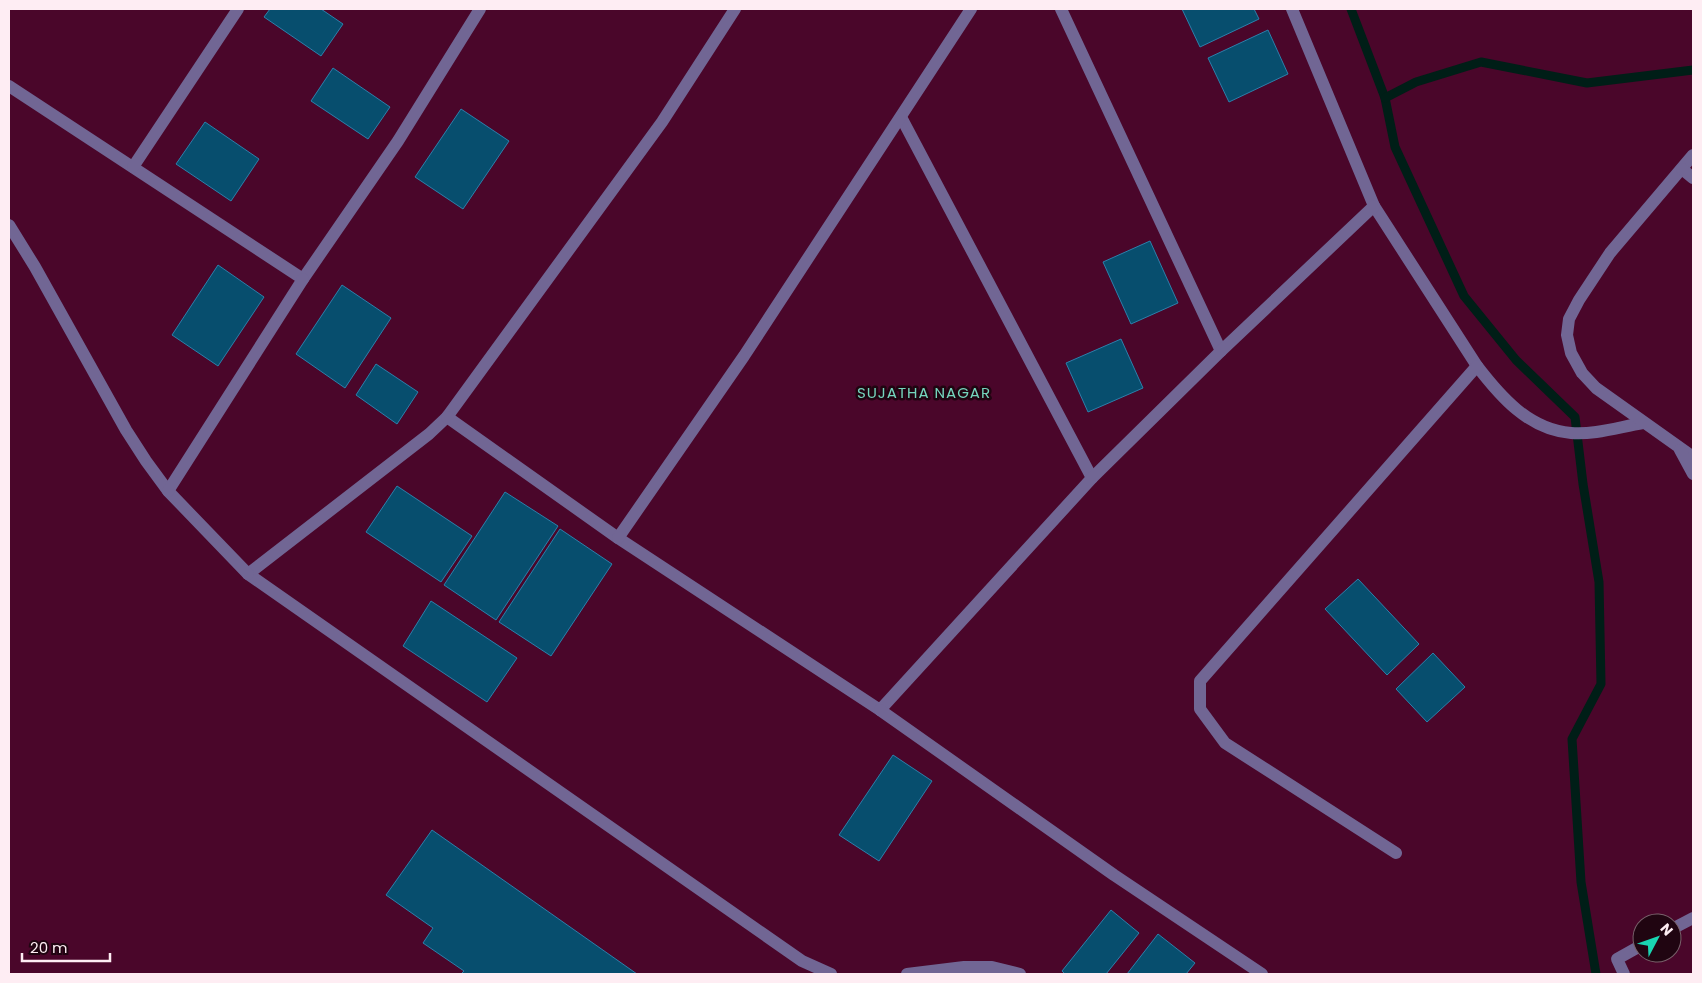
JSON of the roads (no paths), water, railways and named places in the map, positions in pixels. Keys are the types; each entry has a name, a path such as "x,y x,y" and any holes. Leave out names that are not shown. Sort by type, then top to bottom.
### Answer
{"street":[{"path":"133,167 238,9"},
{"path":"168,491 303,279 398,141 480,9"},
{"path":"248,574 429,434 447,417 662,122 735,9"},
{"path":"618,538 744,356 971,9"},
{"path":"1061,9 1221,350"},
{"path":"1292,9 1374,206 1477,366 1496,390 1517,410 1536,422 1554,430 1570,433 1595,432 1642,423"},
{"path":"9,86 303,279"},
{"path":"902,117 1092,478"},
{"path":"1693,155 1610,253 1579,300 1569,320 1567,335 1571,353 1582,373 1596,388 1642,423 1693,457"},
{"path":"1682,169 1693,178"},
{"path":"880,710 1092,478 1221,350 1374,206"},
{"path":"9,225 35,267 126,430 146,461 168,491 248,574 794,955 831,974"},
{"path":"1396,853 1225,743 1200,709 1200,681 1477,366"},
{"path":"447,417 618,538 880,710 1114,875 1262,974"},
{"path":"1678,447 1693,474"},
{"path":"1624,974 1617,959 1632,951"},
{"path":"907,974 964,967 992,967 1020,974"}],"waterway":[{"path":"1351,9 1385,98 1395,147 1464,296 1516,360 1575,417 1583,484 1599,582 1601,684 1572,739 1581,882 1596,974"},
{"path":"1385,98 1416,82 1481,62 1587,83 1693,70"}],"district":[{"name":"SUJATHA NAGAR","path":"924,393"}]}
